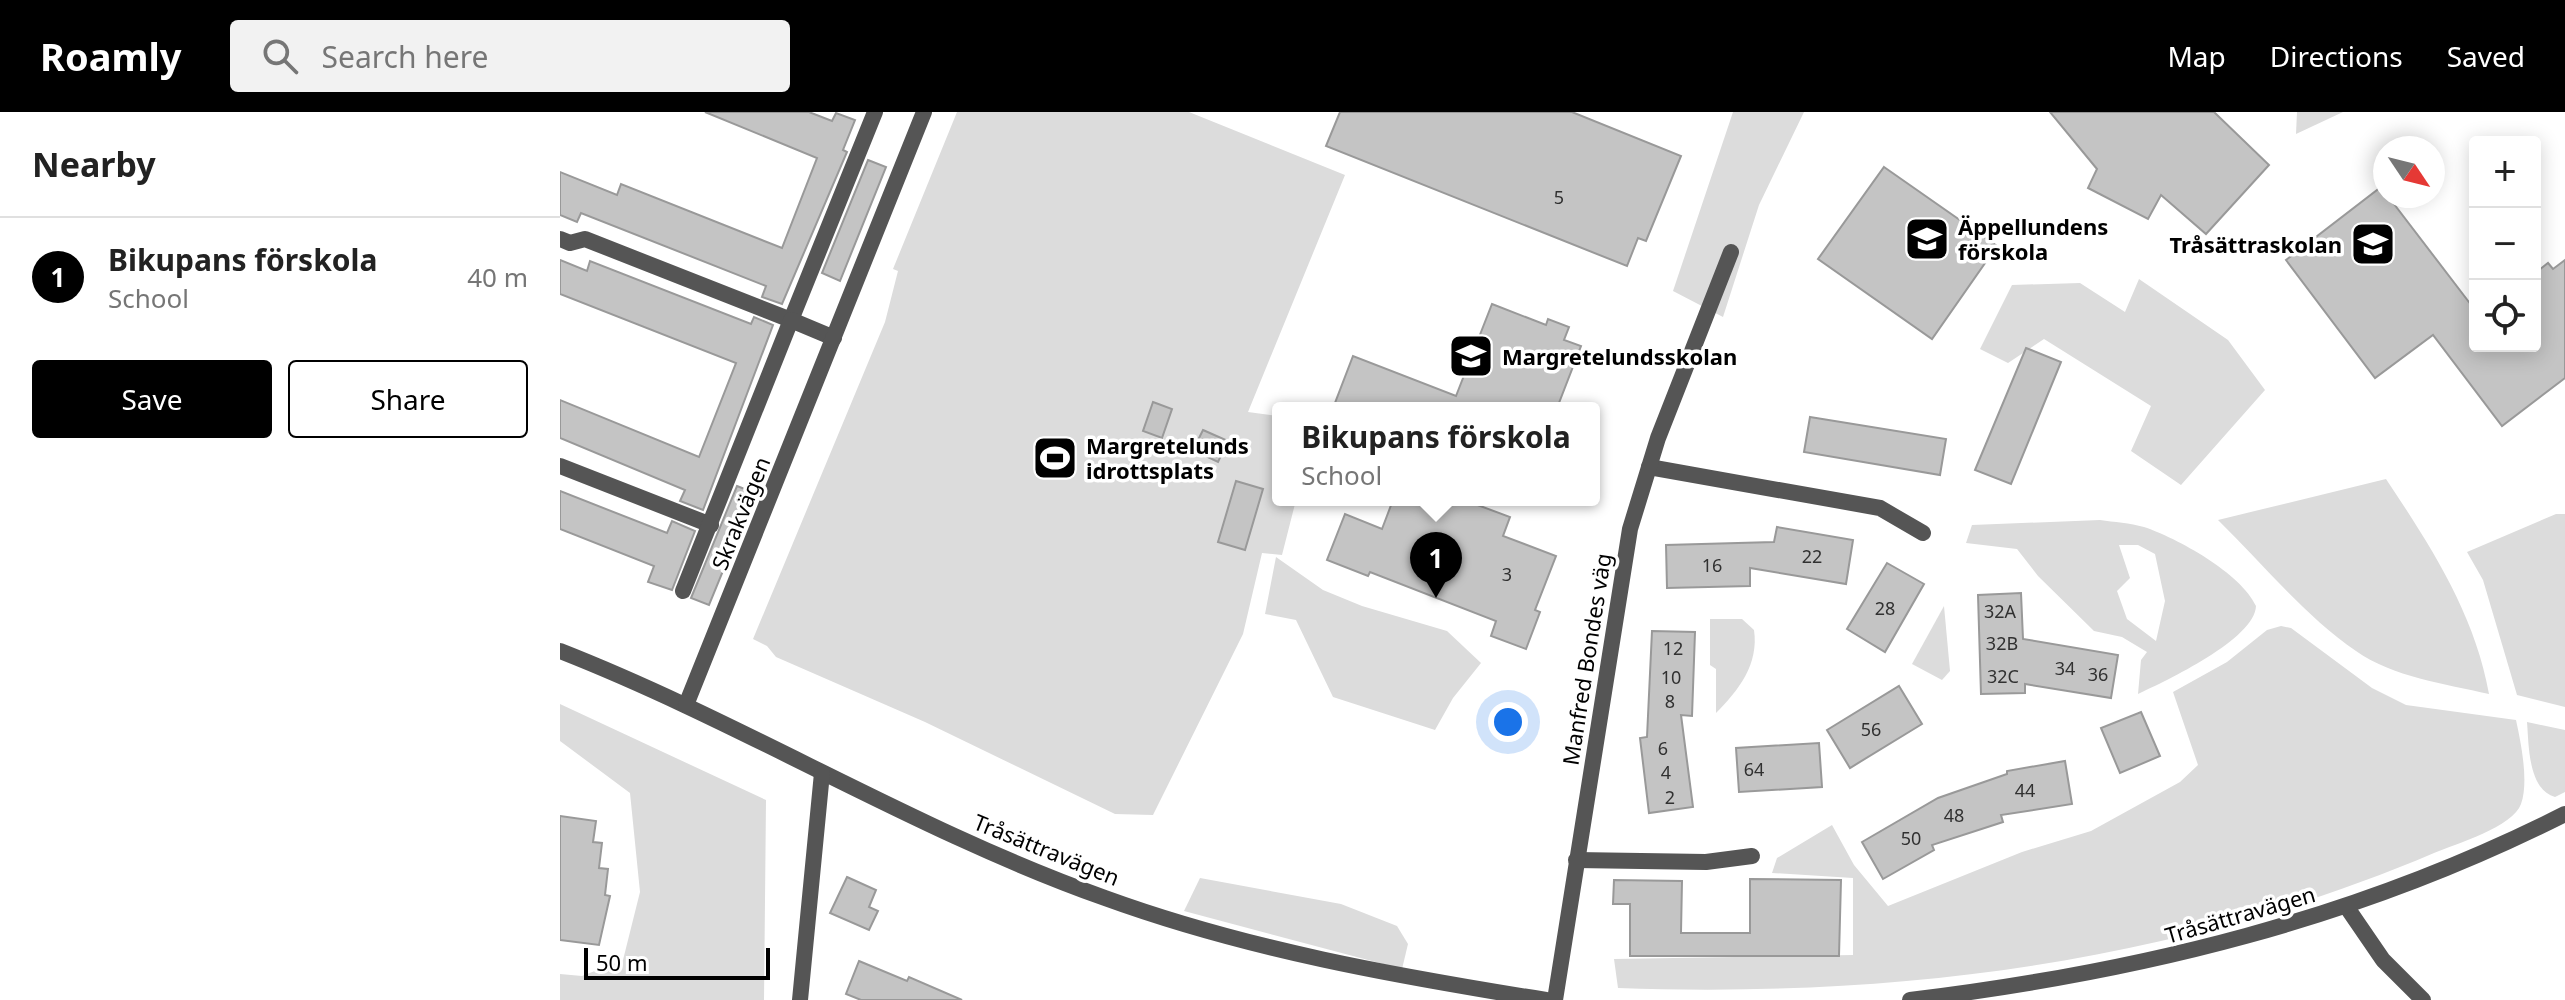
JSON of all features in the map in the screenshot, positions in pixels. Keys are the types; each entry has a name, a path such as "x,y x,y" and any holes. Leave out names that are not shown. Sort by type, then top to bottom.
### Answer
{"street":[{"name":"Skrakvägen","path":"686,705 924,112"},
{"name":"Skrakvägen","path":"683,591 870,113"},
{"path":"560,239 570,243 585,239 834,338"},
{"name":"Manfred Bondes väg","path":"1555,1000 1623,565 1649,467 1731,252"},
{"name":"Skrakvägen","path":"560,466 711,525"},
{"path":"1649,467 1880,508 1923,533"},
{"name":"Tråsättravägen","path":"560,651 686,705 996,854 1104,898 1339,966 1546,1000"},
{"path":"800,1000 822,773"},
{"name":"Tråsättravägen","path":"1910,1000 2039,984 2163,959 2346,906 2461,862 2565,814"},
{"path":"1576,860 1706,862 1752,856"},
{"path":"2346,906 2383,960 2423,1000"}],"shaded area":[{"name":"Margretelunds idrottsplats","path":"957,112 1189,112 1345,175 1248,412 1272,415 1272,506 1294,506 1282,555 1262,553 1243,634 1153,815 1115,814 925,722 776,657 767,646 753,639 885,322 898,271 893,269"},
{"path":"1733,112 1804,112 1759,205 1723,317 1673,291"},
{"path":"2297,112 2343,112 2296,134"},
{"path":"2139,279 2228,340 2265,390 2181,485 2131,451 2151,406 2044,339 2008,363 1980,349 2012,285 2080,283 2125,312"},
{"path":"2386,479 2419,529 2462,608 2489,694 2403,673 2356,651 2302,606 2218,520"},
{"path":"2556,514 2565,514 2565,707 2517,695 2483,580 2467,552"},
{"path":"2100,520 2144,527 2190,548 2223,569 2237,581 2256,606 2252,619 2226,645 2207,658 2138,694 2141,660 2147,652 2122,637 2094,631 2038,576 2017,549 1966,543 1972,525","holes":["2119,545 2138,545 2155,554 2165,601 2156,641 2127,619 2117,591 2130,578"]},
{"path":"1276,557 1323,590 1362,606 1447,631 1481,663 1453,698 1435,730 1333,697 1296,620 1265,614"},
{"path":"1944,606 1950,671 1942,680 1912,664"},
{"path":"1710,619 1742,619 1754,630 1755,642 1746,676 1716,713 1716,669 1710,665"},
{"path":"2281,626 2291,628 2372,688 2406,705 2516,720 2524,785 2521,804 2516,812 2483,834 2336,891 2237,922 2136,947 2034,966 1930,979 1826,987 1722,990 1618,988 1614,959 1853,955 1853,878 1772,873 1777,858 1832,825 1854,865 1888,906 2022,852 2091,831 2180,782 2198,765 2173,692 2227,662 2267,630"},
{"path":"560,704 766,800 764,1000 560,1000 560,974 582,976 623,960 640,892 630,793 560,741"},
{"path":"2527,722 2565,730 2565,792 2555,797 2546,792 2535,776"},
{"path":"1200,878 1341,904 1397,926 1408,944 1402,969 1184,911"}],"building":[{"path":"705,112 809,112 832,121 836,113 855,120 843,150 847,152 782,304 762,297 766,286 581,213 577,222 560,215 560,172 617,195 621,184 782,248 817,158"},
{"path":"1340,112 1572,112 1681,156 1646,241 1638,238 1627,266 1326,146"},
{"path":"2050,112 2214,112 2269,165 2206,234 2161,195 2148,219 2088,188 2097,169"},
{"path":"868,160 886,167 840,281 822,273"},
{"path":"1884,167 1997,246 1932,339 1818,259"},
{"path":"2373,193 2373,208 2397,208 2469,302 2469,352 2541,352 2541,268 2548,263 2553,269 2565,260 2565,378 2502,426 2433,335 2375,378 2286,260"},
{"path":"560,260 587,271 590,261 751,324 754,317 773,325 703,510 680,501 685,490 560,438 560,400 699,457 736,363 560,294"},
{"path":"1492,304 1546,325 1548,319 1569,327 1564,340 1581,346 1559,402 1335,402 1353,356 1456,396"},
{"path":"2026,348 2061,362 2011,484 1975,470"},
{"path":"1153,402 1172,409 1162,438 1143,431"},
{"path":"1810,417 1946,439 1940,475 1804,452"},
{"path":"1203,430 1228,441 1218,462 1193,450"},
{"path":"1236,481 1263,489 1245,550 1218,542"},
{"path":"737,486 755,493 709,605 691,598"},
{"path":"560,491 667,533 672,521 695,531 672,590 648,582 654,566 560,529"},
{"path":"1391,506 1480,506 1510,517 1503,536 1556,556 1535,610 1540,612 1526,649 1491,636 1496,621 1370,572 1368,576 1327,560 1345,514 1382,529"},
{"path":"1777,527 1853,540 1846,584 1750,568 1750,586 1667,588 1666,545 1774,542"},
{"path":"1887,563 1924,584 1885,652 1847,629"},
{"path":"2021,593 2023,639 2118,655 2111,698 2025,684 2025,693 1981,694 1978,595"},
{"path":"1652,631 1695,632 1692,716 1681,715 1693,807 1649,813 1640,738 1647,737"},
{"path":"1899,686 1922,724 1850,768 1827,730"},
{"path":"2141,712 2160,756 2120,773 2101,728"},
{"path":"1819,743 1822,787 1739,792 1736,748"},
{"path":"2065,761 2072,804 2001,815 2003,822 1932,845 1934,850 1883,879 1862,842 1938,798 2007,774 2007,771"},
{"path":"560,816 596,821 593,842 602,843 599,868 608,869 605,895 610,896 599,945 560,940"},
{"path":"847,877 876,890 869,907 878,911 869,930 830,913"},
{"path":"1750,879 1841,880 1839,956 1630,956 1630,904 1613,904 1614,880 1682,881 1681,933 1750,933"},
{"path":"859,961 907,981 909,977 962,1000 861,1000 846,994"}],"place":[{"name":"Äppellundens förskola","path":"1927,239"},
{"name":"Tråsättraskolan","path":"2373,244"},
{"name":"Margretelundsskolan","path":"1471,356"},
{"name":"Margretelunds idrottsplats","path":"1055,458"},
{"name":"Bikupans förskola","path":"1436,598"}]}
